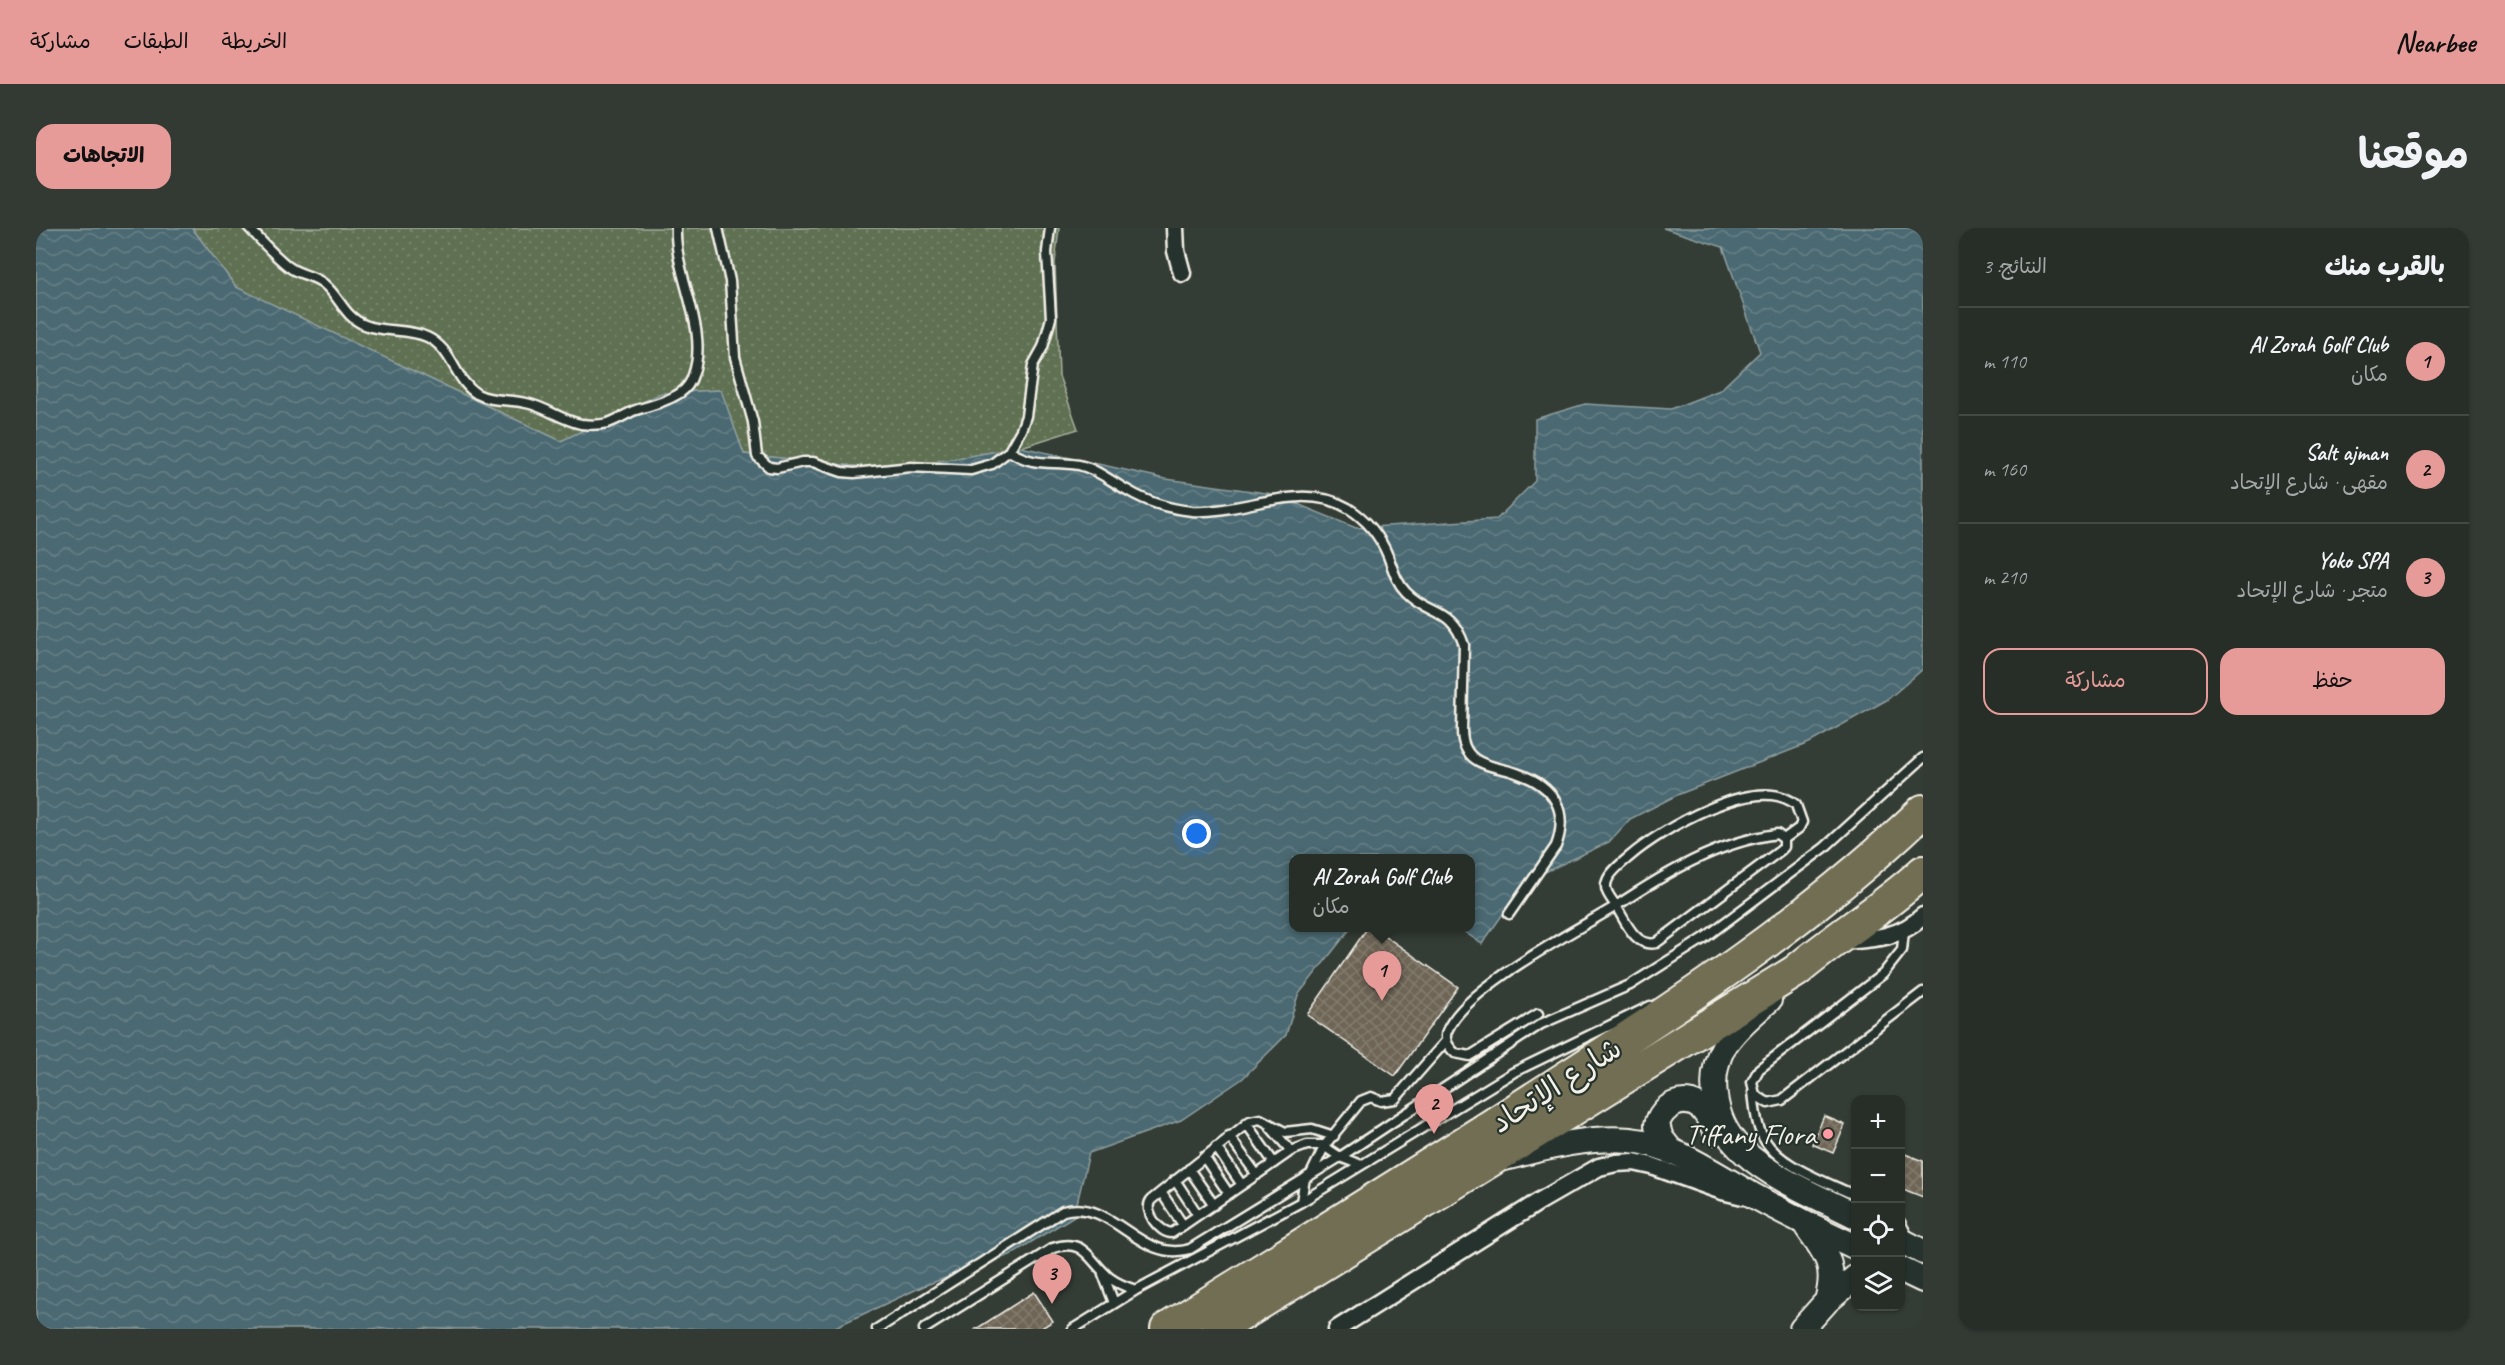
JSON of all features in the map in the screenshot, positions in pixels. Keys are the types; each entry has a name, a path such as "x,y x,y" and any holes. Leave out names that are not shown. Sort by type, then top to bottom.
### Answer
{"highway":[{"name":"شارع الإتحاد","path":"1167,1329 1425,1169 1730,970 1841,885 1923,811"},
{"name":"شارع الإتحاد","path":"1218,1329 1796,971 1831,941 1895,898 1923,872"}],"street":[{"path":"1175,228 1176,251 1182,273"},
{"path":"1831,941 1880,938 1917,924"},
{"path":"1796,971 1776,995 1738,1027 1719,1057 1716,1066 1715,1101 1723,1123 1736,1145 1756,1162 1851,1213"},
{"path":"1672,1152 1658,1132 1658,1120 1670,1106 1682,1102 1693,1104 1703,1110 1715,1131 1728,1142 1736,1145"},
{"path":"1485,1163 1570,1143 1611,1139 1642,1142 1672,1152 1803,1222 1851,1245"},
{"path":"1337,1329 1540,1201 1599,1167 1634,1162 1652,1166 1722,1191 1756,1197"},
{"path":"1803,1222 1825,1251 1831,1267 1832,1284 1827,1300"},
{"path":"1802,1329 1827,1300 1851,1281"}],"lane":[{"path":"249,228 283,263 323,283 354,319 378,329 410,331 429,337 444,349 468,387 479,394 491,399 533,404 571,421 597,424 609,422 672,398 688,385 693,376 697,356 696,335 693,313 677,254 676,228"},
{"path":"717,228 730,281 736,365 753,422 757,456 769,467 777,468 813,462 842,472 854,473 911,467 972,470 992,464 1009,451 1026,416 1033,365 1043,347 1051,318 1047,252 1050,228"},
{"path":"1009,451 1029,461 1073,465 1092,470 1138,496 1171,508 1188,511 1223,510 1284,498 1310,496 1342,505 1368,524 1383,544 1397,581 1405,592 1415,601 1440,612 1451,620 1460,632 1464,645 1462,741 1466,751 1482,764 1519,774 1543,786 1559,807 1562,820 1561,833 1556,846 1509,914"},
{"path":"877,1329 1063,1211 1080,1208 1096,1212 1152,1248 1181,1252 1199,1245 1340,1157 1541,1024 1630,985 1703,939 1824,848 1923,758"},
{"path":"1771,795 1789,799 1796,805 1802,822 1799,828 1784,839 1784,847 1781,850 1656,943 1640,941 1608,893 1606,883 1608,878 1624,862 1667,829 1717,806 1771,795"},
{"path":"1538,1014 1470,1056 1455,1053 1446,1041 1446,1030 1485,988 1660,877 1702,855 1754,838 1777,834 1784,839"},
{"path":"1851,1194 1785,1162 1775,1154 1760,1133 1752,1089 1754,1075 1758,1069 1889,969 1917,924"},
{"path":"1670,997 1730,970"},
{"path":"1752,1089 1761,1100 1775,1103 1782,1100 1923,992"},
{"path":"1073,1329 1136,1290 1301,1202 1514,1072 1660,1001"},
{"path":"1301,1202 1305,1178 1311,1174 1325,1146 1365,1098 1389,1101 1395,1099 1446,1041"},
{"path":"1334,1136 1312,1129 1285,1132 1265,1121 1255,1119 1246,1123 1149,1202 1148,1212 1165,1232 1172,1233 1291,1151 1307,1145 1325,1146 1340,1157 1361,1165"},
{"path":"1265,1121 1291,1151"},
{"path":"1246,1123 1274,1163"},
{"path":"1229,1137 1257,1175"},
{"path":"1216,1148 1242,1185"},
{"path":"1204,1157 1229,1194"},
{"path":"1189,1169 1214,1204"},
{"path":"1175,1180 1198,1215"},
{"path":"1161,1192 1183,1226"},
{"path":"1905,1230 1915,1247"},
{"path":"924,1329 1053,1248 1064,1244 1076,1245 1110,1278 1123,1286 1136,1290"},
{"path":"1099,1266 1107,1281 1114,1304"}],"green space":[{"path":"192,228 1059,228 1055,263 1059,376 1078,429 1021,447 889,470 744,454 720,390 662,393 561,441 236,287"}],"water":[{"path":"36,228 192,228 236,287 561,441 662,393 721,390 744,454 889,470 1021,447 1166,479 1273,494 1356,528 1497,519 1535,481 1535,419 1585,404 1671,409 1720,390 1760,352 1723,247 1663,228 1923,228 1923,669 1887,700 1809,743 1677,795 1630,819 1609,842 1526,881 1482,944 1465,932 1475,932 1475,854 1289,854 1289,932 1348,932 1298,995 1286,1035 1242,1079 1181,1120 1089,1153 1074,1216 1010,1255 926,1285 831,1329 36,1329"}],"building":[{"path":"1365,932 1379,932 1458,987 1395,1076 1307,1015"},
{"name":"Tiffany Flora","path":"1824,1116 1845,1125 1833,1153 1812,1144"},
{"path":"1905,1154 1923,1161 1923,1197 1905,1190"},
{"path":"1034,1292 1053,1321 1040,1329 976,1329"}],"place":[{"name":"Al Zorah Golf Club","path":"1382,1001"},
{"name":"Salt ajman","path":"1434,1134"},
{"name":"Tiffany Flora","path":"1828,1134"},
{"name":"Yoko SPA","path":"1052,1304"}]}
